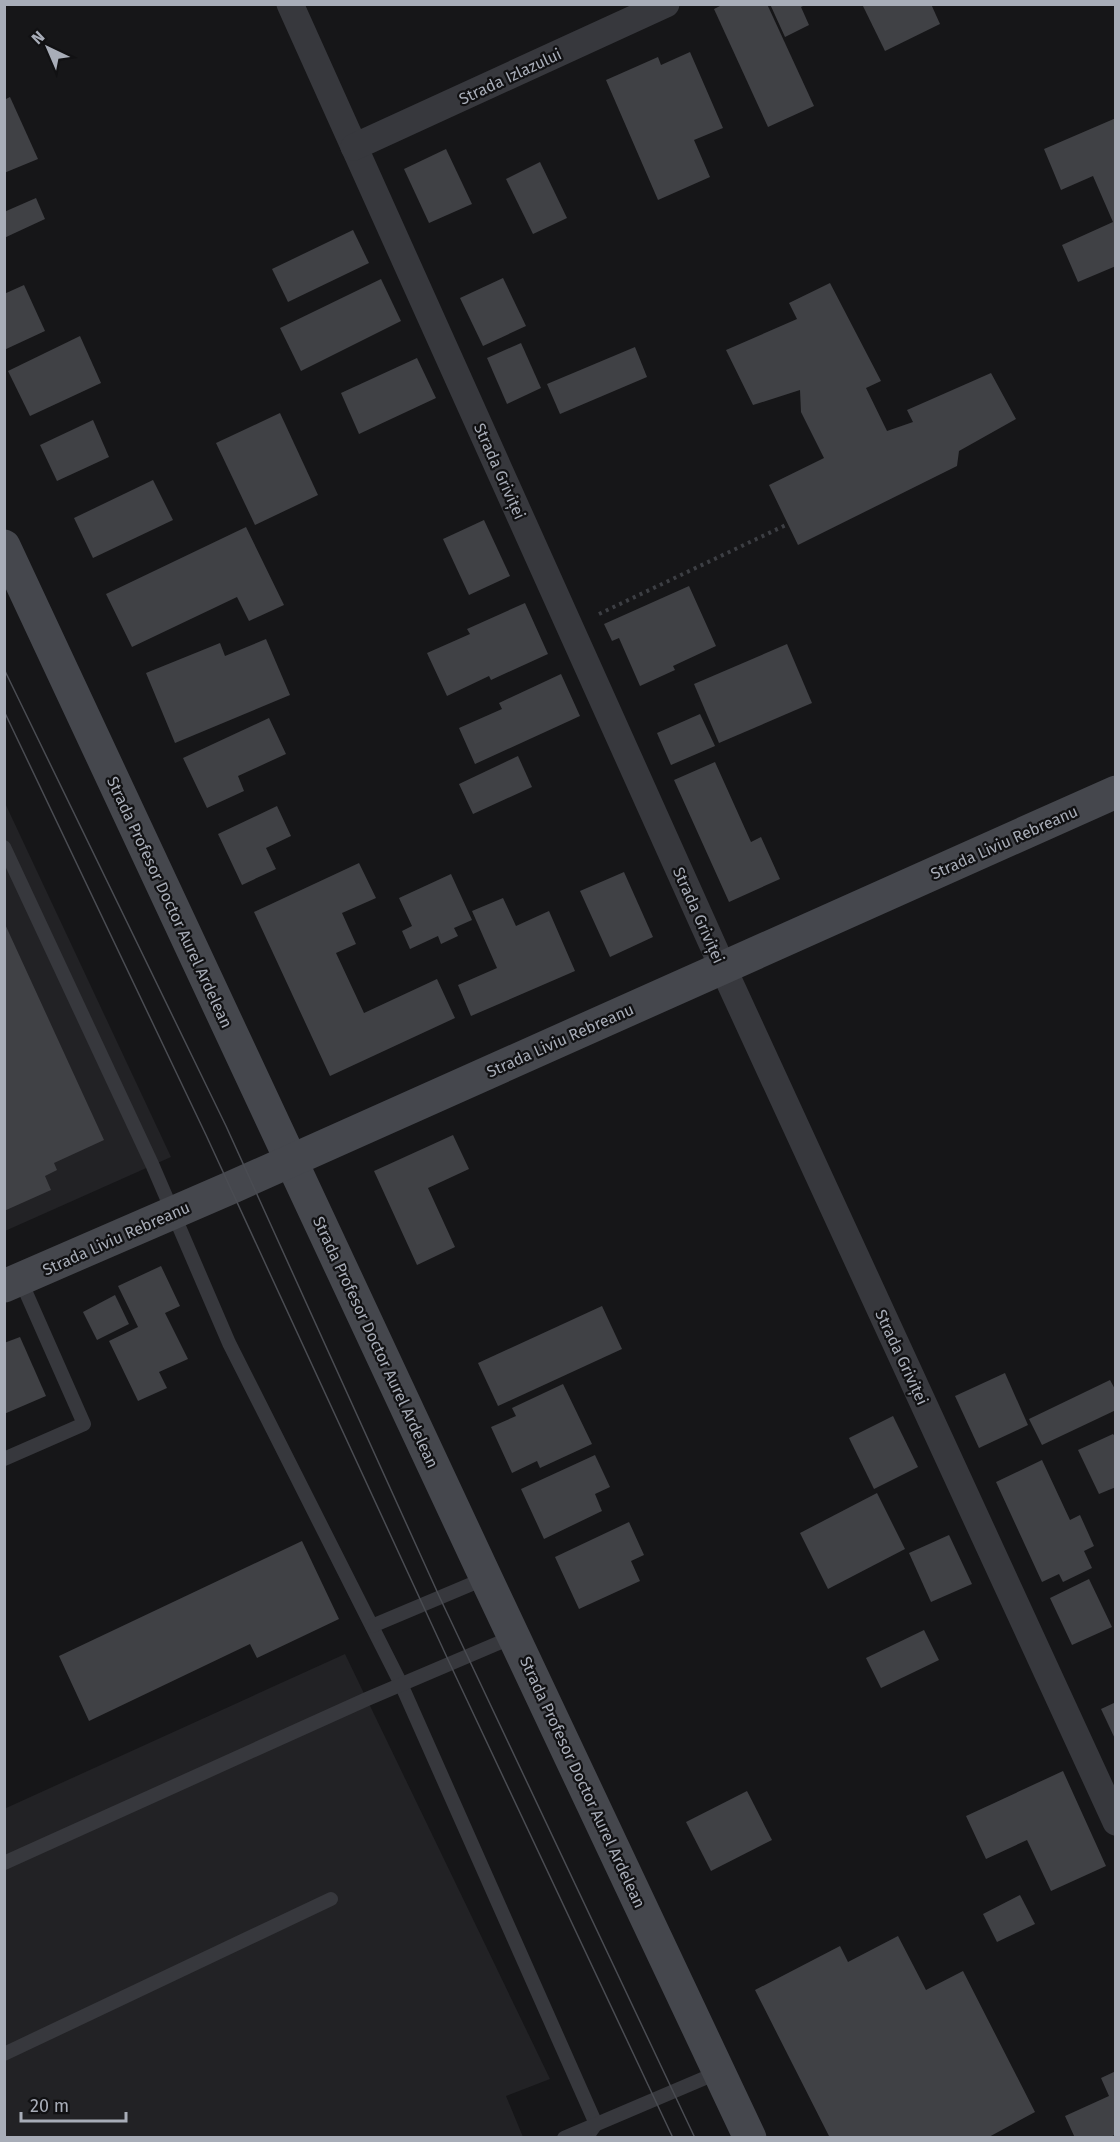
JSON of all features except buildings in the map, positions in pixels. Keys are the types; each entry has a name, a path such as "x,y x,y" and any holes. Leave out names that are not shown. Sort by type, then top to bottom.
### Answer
{"main road":[{"name":"Strada Profesor Doctor Aurel Ardelean","path":"5,547 750,2138"},
{"name":"Strada Liviu Rebreanu","path":"12,1283 1116,792"}],"street":[{"name":"Strada Griviței","path":"290,4 723,968 1116,1822"},
{"name":"Strada Izlazului","path":"354,147 666,4"}],"lane":[{"path":"4,847 173,1213 230,1343 401,1684 596,2124"},
{"path":"4,1459 84,1424 12,1283"},
{"path":"372,1626 486,1578"},
{"path":"4,1863 401,1684 515,1636"},
{"path":"4,2054 331,1899"},
{"path":"564,2138 719,2072"},
{"path":"586,2138 596,2124"}],"path":[{"path":"571,627 788,524"}],"shaded area":[{"path":"4,801 171,1157 5,1231 4,1231"},
{"path":"345,1654 550,2079 506,2096 523,2137 5,2137 4,1809"}],"tram line":[{"path":"4,669 226,1126 440,1598 695,2138"},
{"path":"4,711 206,1135 450,1664 673,2138"}]}
